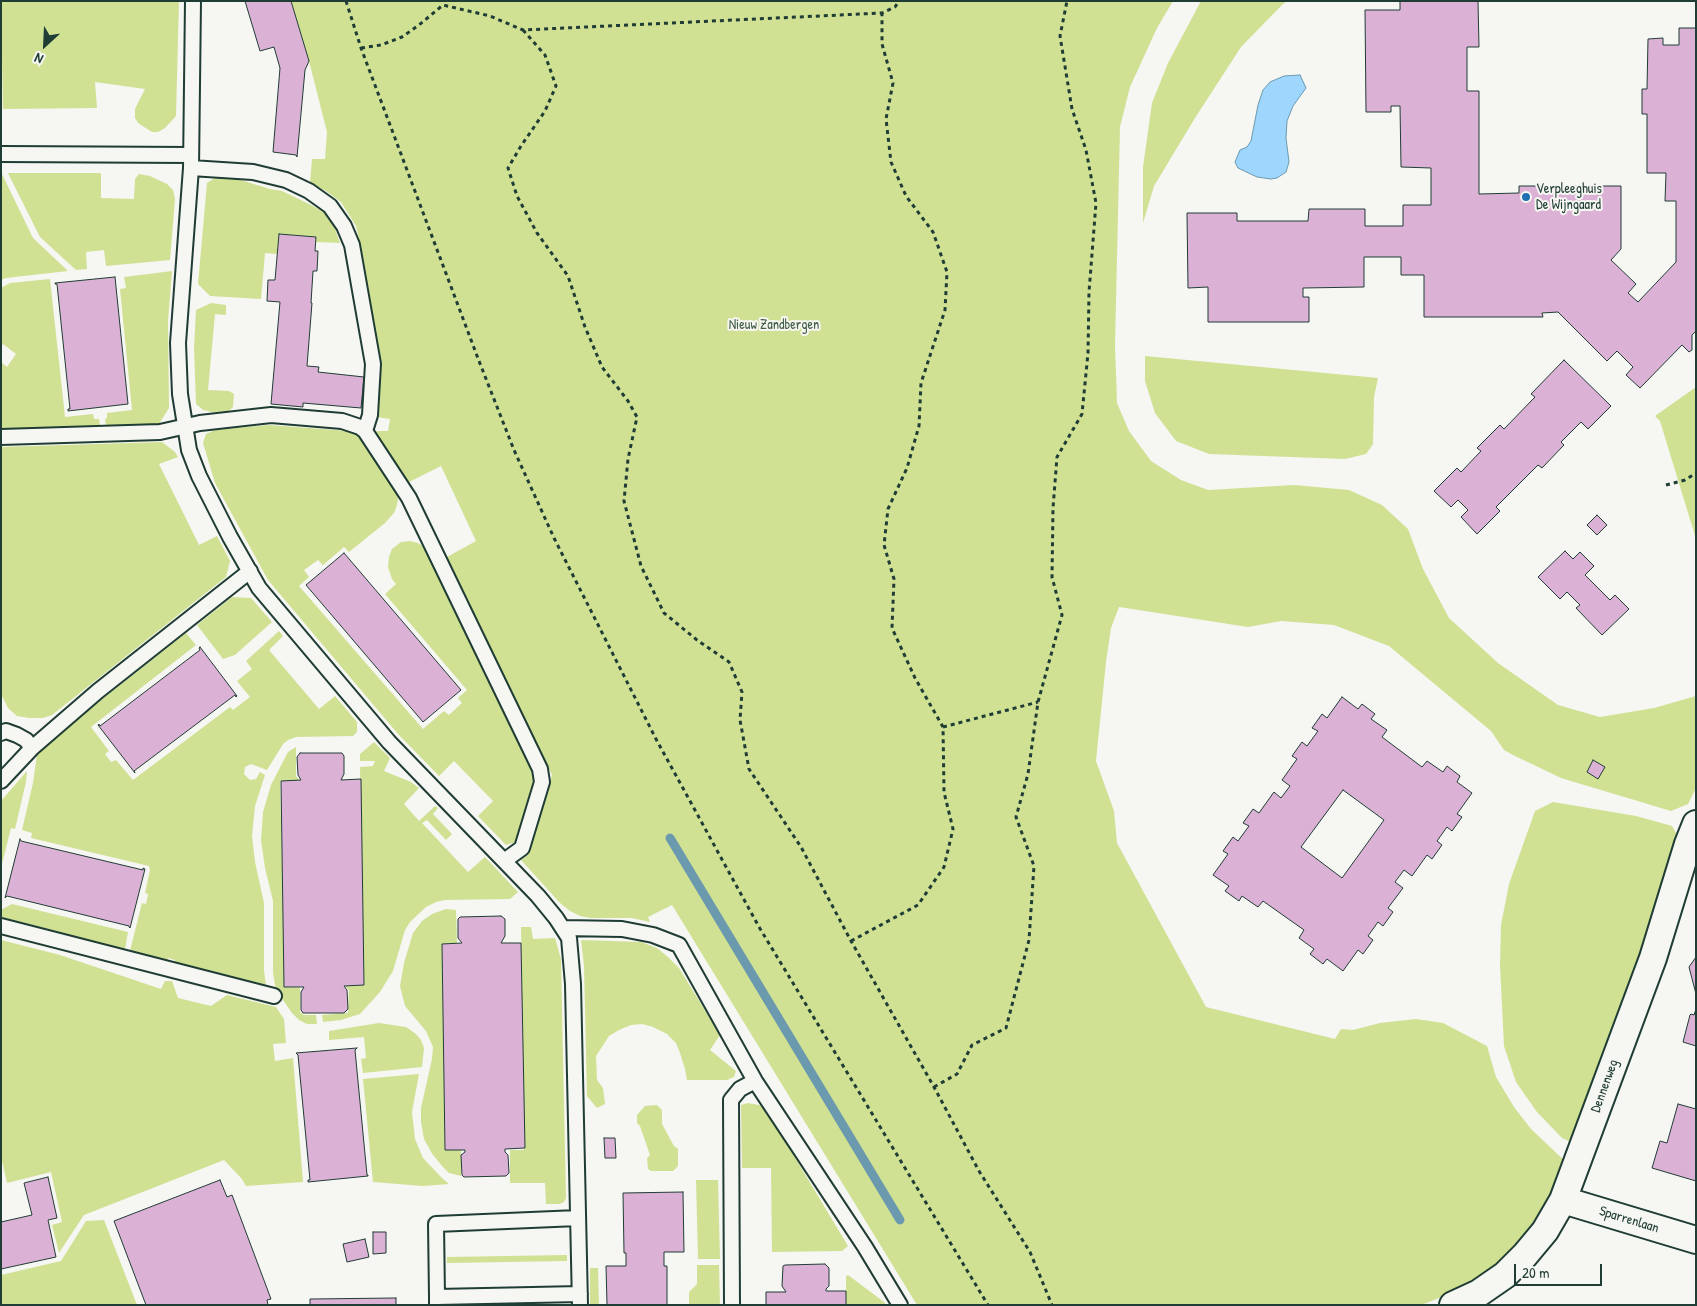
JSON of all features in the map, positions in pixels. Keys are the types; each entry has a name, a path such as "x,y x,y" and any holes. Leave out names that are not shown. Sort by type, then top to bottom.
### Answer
{"street":[{"name":"Dennenweg","path":"1452,1305 1479,1293 1505,1275 1545,1231 1563,1200 1653,958 1693,839"},
{"name":"Sparrenlaan","path":"1563,1200 1696,1240"}],"lane":[{"path":"193,1 191,162 178,343 180,394 185,426 189,450 199,476 259,588 389,742 538,896 569,938 573,984 580,1300 437,1301 436,1224 578,1218"},
{"path":"1,154 191,162 253,172 286,180 309,191 330,206 344,226 352,245 373,364 370,415 365,431"},
{"path":"1,437 160,432 200,423 271,415 342,421 360,427 365,431 409,498 540,768 542,782 522,848 504,861"},
{"path":"1,781 32,748 98,691 250,571"},
{"path":"1,733 6,731 17,735 26,740 32,748"},
{"path":"1,926 274,996"},
{"path":"563,928 622,930 653,935 679,945 755,1081 900,1305"},
{"path":"732,1305 731,1100 740,1088 755,1081"}],"path":[{"path":"346,1 360,48 514,450 554,538 656,739 759,927 988,1305"},
{"path":"360,48 381,45 402,37 448,1"},
{"path":"443,5 490,16 524,30 882,13 895,7 899,1"},
{"path":"934,1087 957,1074 972,1045 1006,1028 1029,940 1034,866 1016,817 1028,774 1038,702 1062,616 1052,576 1053,508 1057,457 1082,414 1088,353 1089,292 1096,203 1086,150 1072,109 1060,36 1067,1"},
{"path":"851,940 918,905 944,867 953,829 944,792 942,727 915,678 892,628 894,580 884,545 888,509 907,468 919,426 920,383 945,310 947,272 933,232 906,196 891,162 886,119 893,83 882,44 882,13"},
{"path":"524,30 545,55 556,86 545,111 508,168 517,196 537,233 568,276 585,327 602,367 628,401 637,417 628,459 624,501 642,566 664,613 730,662 742,692 740,720 749,769 801,847 979,1171 1030,1252 1052,1305"},
{"path":"1666,484 1685,480 1696,473"},
{"path":"942,727 1038,702"}],"green space":[{"path":"1,1 179,1 176,116 165,128 158,132 152,132 138,123 135,118 135,109 145,89 95,82 97,108 3,109"},
{"name":"Nieuw Zandbergen","path":"291,1 1173,1 1157,28 1130,87 1120,127 1115,345 1117,403 1129,431 1151,461 1181,480 1208,490 1294,485 1349,490 1382,505 1408,529 1423,569 1449,618 1498,663 1558,705 1600,717 1654,708 1696,696 1696,788 1688,804 1671,811 1561,778 1513,755 1504,750 1491,731 1389,646 1334,625 1281,621 1248,627 1119,607 1111,628 1096,761 1114,811 1117,843 1206,1007 1335,1039 1341,1029 1353,1030 1380,1023 1416,1019 1443,1023 1487,1046 1496,1077 1514,1107 1531,1129 1568,1164 1563,1192 1501,1274 1421,1305 917,1305 672,905 648,917 650,922 632,918 590,918 580,916 560,903 521,860 528,855 552,775 447,557 476,541 441,466 407,483 376,434 377,431 388,431 390,419 377,417 380,374 374,322 363,258 356,226 341,202 326,191 310,183 312,159 325,159 327,132"},
{"path":"1201,1 1287,1 1241,47 1154,186 1143,223 1143,167 1152,103 1168,63"},
{"path":"1,172 33,238 68,271 1,280"},
{"path":"8,173 101,173 101,198 134,199 135,179 139,174 150,176 167,184 173,190 175,199 170,260 106,266 104,250 86,252 87,269 76,270 40,237"},
{"path":"218,176 234,178 282,191 313,206 325,213 334,226 340,243 316,242 316,237 279,234 277,254 265,253 261,299 210,296 198,284 207,183"},
{"path":"172,271 168,321 169,408 159,424 106,426 105,419 107,418 107,413 132,410 120,289 126,288 124,277"},
{"path":"50,279 65,417 93,414 94,419 99,419 100,426 1,429 1,362 7,367 16,354 3,344 1,347 1,288 10,283"},
{"path":"211,303 226,305 226,315 215,314 208,390 229,391 234,394 233,407 229,411 212,412 203,410 196,404 194,348 196,310"},
{"path":"1145,356 1378,378 1374,397 1373,444 1366,454 1345,459 1209,454 1176,441 1155,413 1145,381"},
{"path":"1696,387 1696,539 1660,421 1655,416"},
{"path":"269,425 349,431 357,434 396,491 397,505 394,513 385,523 349,552 344,547 323,565 318,560 304,570 309,577 299,586 423,729 444,711 449,715 462,703 458,698 467,690 385,594 396,584 388,567 392,549 401,542 410,541 426,548 533,771 534,785 516,842 506,845 478,816 493,801 454,761 439,776 398,734 268,580 215,483 203,443 206,434 215,430"},
{"path":"162,442 175,452 178,457 159,464 199,545 217,536 230,561 226,577 52,715 43,718 17,716 8,708 1,694 1,447"},
{"path":"232,597 251,598 272,622 235,655 223,659 197,625"},
{"path":"279,631 283,636 269,650 319,709 335,696 357,722 357,732 353,736 296,737 283,744 267,770 251,764 245,767 244,774 250,780 256,779 260,772 265,775 255,806 252,836 255,862 264,903 264,971 266,985 174,963 175,960 168,958 168,961 130,951 142,903 146,904 148,894 145,893 150,870 149,866 31,838 32,833 22,830 33,783 37,754 82,715 186,633 196,645 91,727 109,751 105,754 111,762 116,760 133,780 230,707 233,710 250,697 237,681 252,669 246,661"},
{"path":"374,742 390,758 384,771 411,782 419,788 404,804 419,821 435,806 438,808 433,814 452,834 446,840 427,820 422,823 468,872 485,857 518,892 510,899 445,900 426,907 410,922 405,930 393,971 380,992 360,1014 341,1020 323,1022 322,1015 348,1013 349,990 345,986 364,985 360,767 373,766 375,761 360,761 360,754"},
{"path":"296,747 296,776 300,781 280,781 285,987 300,988 300,1012 304,1015 316,1015 317,1024 307,1024 299,1020 276,990 273,973 273,901 261,840 263,812 271,785 288,752"},
{"path":"27,771 15,829 11,828 1,868 1,801"},
{"path":"1553,802 1636,816 1672,826 1677,835 1608,1059 1575,1144 1562,1138 1537,1112 1516,1082 1504,1046 1500,965 1501,925 1509,884 1535,811"},
{"path":"12,904 128,932 125,949 1,917 1,910"},
{"path":"446,909 456,910 457,944 442,945 445,1150 461,1150 461,1176 449,1173 443,1167 433,1155 424,1139 421,1108 433,1047 426,1031 405,1006 400,986 404,963 413,933 422,921 432,914"},
{"path":"521,927 531,927 533,939 555,938 561,959 566,1198 560,1204 546,1204 545,1183 510,1183 510,1150 524,1150"},
{"path":"1,940 60,955 161,989 165,981 172,981 178,998 211,1006 227,995 276,1007 284,1019 286,1043 273,1044 275,1061 293,1058 303,1182 246,1186 224,1160 84,1215 59,1253 52,1225 62,1222 51,1172 7,1183 1,1156"},
{"path":"581,940 641,942 657,948 668,957 679,968 720,1035 710,1050 736,1071 734,1077 727,1080 687,1080 676,1043 667,1034 642,1024 631,1025 609,1036 596,1056 597,1080 603,1088 605,1104 597,1108 587,1096 584,966"},
{"path":"379,1023 406,1027 416,1034 424,1048 422,1067 363,1073 361,1059 366,1058 364,1037 329,1040 329,1031"},
{"path":"419,1074 412,1112 415,1139 423,1158 449,1184 423,1186 373,1182 363,1079"},
{"path":"748,1103 764,1106 848,1246 842,1251 772,1252 771,1168 742,1168 741,1105"},
{"path":"657,1105 662,1110 662,1124 674,1146 678,1149 678,1166 673,1171 651,1171 648,1169 647,1158 650,1155 640,1126 637,1123 637,1115 645,1106"},
{"path":"696,1180 718,1180 720,1259 698,1259"},
{"path":"104,1220 137,1305 1,1305 1,1275 61,1261 86,1221"},
{"path":"567,1255 567,1261 447,1263 447,1257"},
{"path":"697,1265 719,1265 720,1305 689,1305 689,1292 697,1284"},
{"path":"590,1268 598,1268 599,1305 590,1305"},
{"path":"848,1275 886,1305 846,1305 846,1276"}],"water":[{"path":"1300,75 1306,88 1293,106 1287,121 1286,138 1289,162 1286,172 1277,178 1271,179 1257,177 1238,168 1235,162 1240,150 1247,147 1251,141 1263,90 1270,82 1284,76"}],"building":[{"path":"245,1 291,1 309,61 305,70 297,157 296,155 273,152 280,68 274,47 260,51"},
{"name":"Verpleeghuis De Wijngaard","path":"1400,1 1478,1 1479,47 1467,47 1467,91 1479,91 1479,194 1519,193 1519,186 1621,186 1621,249 1611,260 1636,284 1628,293 1638,302 1676,262 1676,201 1665,201 1666,173 1647,173 1647,114 1642,114 1642,89 1647,89 1648,39 1663,38 1663,45 1679,45 1679,28 1696,28 1696,331 1692,335 1692,350 1689,352 1682,345 1640,388 1626,375 1633,367 1617,351 1607,361 1558,312 1542,313 1543,317 1424,317 1424,275 1401,275 1401,257 1364,257 1364,287 1303,288 1303,297 1309,297 1309,322 1208,322 1208,287 1188,288 1187,213 1237,213 1237,221 1308,221 1309,209 1365,209 1365,226 1403,226 1403,205 1431,205 1431,168 1401,167 1400,106 1391,106 1391,112 1366,112 1365,10 1400,10"},
{"path":"279,234 316,237 315,251 318,251 317,271 313,271 307,366 319,367 318,372 364,377 361,408 303,403 303,407 271,404 280,302 267,301 268,280 275,280"},
{"path":"115,277 128,404 68,411 70,409 57,284 55,283"},
{"path":"1564,360 1611,406 1588,429 1581,422 1561,442 1564,445 1542,468 1538,465 1496,507 1500,511 1477,534 1461,517 1468,510 1458,500 1451,507 1434,491 1457,468 1461,472 1481,451 1477,448 1500,425 1504,429 1535,397 1531,394"},
{"path":"1597,515 1607,525 1597,535 1587,525"},
{"path":"1565,551 1573,559 1580,552 1594,566 1585,575 1610,600 1615,595 1629,609 1602,635 1576,608 1580,605 1567,592 1560,599 1538,577"},
{"path":"344,553 461,690 423,722 306,585"},
{"path":"200,647 237,696 235,695 134,771 135,773 98,725 100,726 200,650"},
{"path":"1342,697 1358,709 1362,704 1375,714 1371,719 1387,730 1382,737 1422,767 1427,761 1443,772 1447,766 1460,776 1457,782 1472,793 1457,814 1462,817 1452,831 1447,827 1437,841 1442,845 1432,859 1427,855 1412,876 1404,870 1395,882 1403,888 1388,908 1393,912 1383,926 1378,922 1368,936 1373,940 1363,954 1358,950 1343,971 1327,959 1323,964 1310,954 1314,949 1299,938 1304,930 1263,901 1258,907 1242,896 1239,901 1225,891 1229,886 1213,875 1228,854 1223,851 1233,837 1238,841 1249,826 1243,823 1253,809 1259,813 1274,792 1281,798 1290,786 1282,780 1297,759 1292,756 1302,742 1307,746 1318,731 1312,728 1322,714 1327,718","holes":["1343,790 1384,820 1342,878 1301,847"]},
{"path":"300,753 342,753 344,756 344,774 341,780 361,779 364,985 344,986 347,990 348,1009 344,1013 303,1013 301,1010 301,992 304,987 284,987 281,781 301,780 298,775 297,757"},
{"path":"1593,760 1605,767 1598,779 1587,772"},
{"path":"20,839 21,841 145,869 130,928 129,926 7,896 5,898"},
{"path":"501,916 505,919 505,936 501,943 521,943 525,1148 505,1149 508,1155 509,1173 506,1176 464,1177 462,1175 461,1155 465,1150 445,1150 442,944 462,943 458,938 458,919 460,917"},
{"path":"1696,957 1696,994 1689,967"},
{"path":"1696,1009 1696,1046 1683,1042 1690,1015 1694,1015"},
{"path":"357,1048 355,1050 368,1176 308,1182 310,1180 298,1055 296,1053"},
{"path":"1678,1104 1696,1109 1696,1181 1652,1168 1660,1141 1667,1143"},
{"path":"604,1138 615,1138 616,1158 605,1158"},
{"path":"48,1177 57,1218 48,1220 56,1257 1,1269 1,1222 32,1215 24,1183"},
{"path":"220,1180 227,1197 232,1195 271,1299 267,1300 268,1305 146,1305 114,1221"},
{"path":"683,1192 684,1252 664,1252 664,1266 667,1266 667,1305 607,1305 606,1266 626,1266 623,1193"},
{"path":"373,1232 386,1232 386,1253 373,1254"},
{"path":"365,1239 369,1257 347,1262 343,1244"},
{"path":"825,1264 829,1268 829,1286 826,1291 846,1291 846,1305 766,1305 766,1292 786,1292 782,1286 783,1266"},
{"path":"396,1298 396,1305 310,1305 310,1299"}],"waterway":[{"path":"670,838 900,1220"}],"place":[{"name":"Verpleeghuis De Wijngaard","path":"1526,197"}]}
